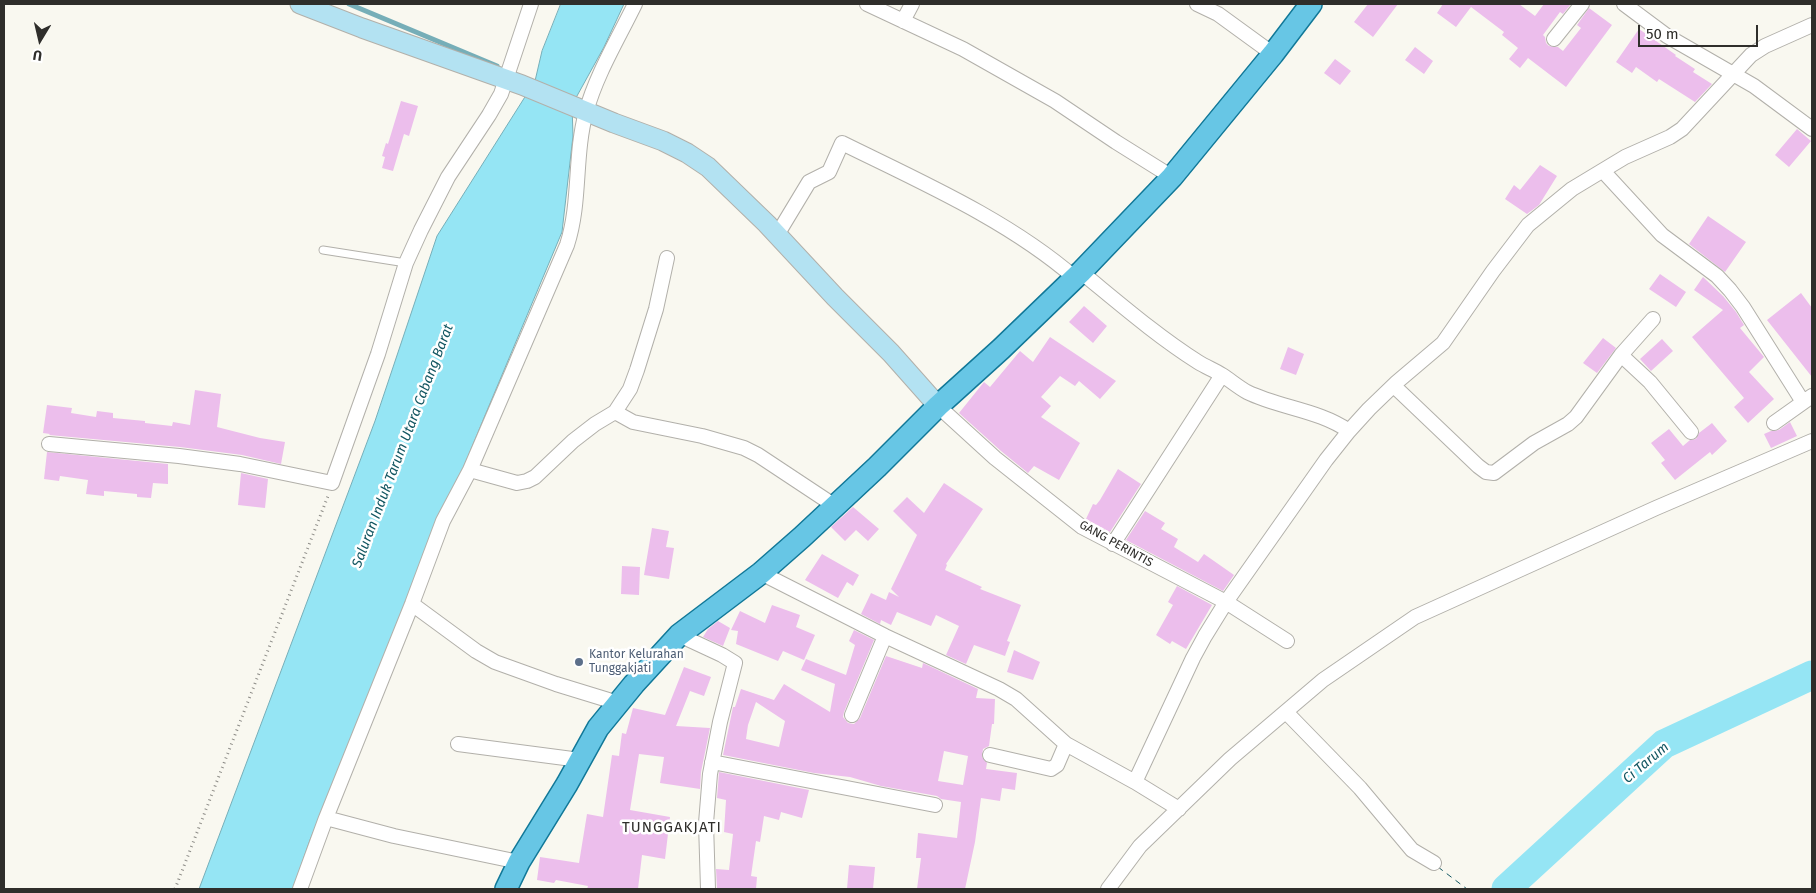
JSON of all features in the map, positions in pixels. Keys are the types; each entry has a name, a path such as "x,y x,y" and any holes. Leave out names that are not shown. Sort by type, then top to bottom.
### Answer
{"main road":[{"path":"506,889 598,728 634,684 679,635 761,573 835,506 938,406 1078,275 1172,177 1273,54 1311,4"}],"street":[{"path":"300,4 326,9 663,141 688,154 708,167 777,235 891,353 938,406"},
{"path":"49,444 179,456 240,464 332,483 378,354 406,263 420,230 448,177 501,94 514,82 531,4"},
{"path":"300,889 443,521 470,470 567,245 573,228 581,139 579,109 600,75 635,4"},
{"path":"867,4 963,49 1055,101 1172,177"},
{"path":"903,21 912,4"},
{"path":"1197,4 1218,14 1273,54"},
{"path":"1554,39 1582,4"},
{"path":"1624,4 1667,36 1754,86 1812,129"},
{"path":"1135,782 1192,658 1226,602 1326,460 1369,408 1442,343 1528,225 1572,190 1625,157 1670,137 1682,129 1751,55 1765,46 1812,25"},
{"path":"777,235 809,182 829,172 842,143 943,192 1054,260 1078,275 1199,362 1244,390 1281,406 1323,417 1349,431"},
{"path":"1604,171 1662,235 1716,276 1730,290 1808,399 1774,422"},
{"path":"470,470 517,483 527,481 546,468 594,424 615,412 630,389 637,370 656,309 666,258"},
{"path":"1394,386 1478,466 1486,472 1494,473 1534,443 1568,424 1576,417 1621,355 1653,319"},
{"path":"1621,355 1650,382 1691,432"},
{"path":"1113,544 1222,375"},
{"name":"GANG PERINTIS","path":"938,406 995,458 1082,527 1226,602 1287,641"},
{"path":"615,412 633,422 702,436 744,448 758,455 835,506"},
{"path":"1108,889 1140,846 1230,759 1323,680 1415,617 1656,508 1812,441"},
{"path":"761,573 884,636 999,689 1016,699 1066,744 1179,809"},
{"path":"412,604 476,651 495,662 556,684 618,703"},
{"path":"679,635 735,663 712,762 706,823 708,889"},
{"path":"852,715 884,636"},
{"path":"1286,712 1360,788 1412,850 1434,863"},
{"path":"458,744 580,760"},
{"path":"990,755 1051,769 1057,764 1066,744"},
{"path":"712,762 935,805"},
{"path":"326,818 394,836 520,862"}],"lane":[{"path":"323,250 406,263"}],"path":[{"path":"175,889 332,483"}],"water":[{"name":"Saluran Induk Tarum Utara Cabang Barat","path":"561,4 624,4 604,47 572,105 573,136 562,232 310,840 293,889 199,889 375,421 437,236 535,81 542,51"}],"building":[{"path":"1368,4 1398,4 1373,37 1354,22"},
{"path":"1443,4 1519,4 1535,16 1544,4 1571,4 1563,14 1560,12 1543,35 1549,46 1558,47 1563,51 1581,28 1577,25 1589,8 1612,25 1566,87 1528,58 1520,68 1509,59 1518,48 1502,35 1504,32 1471,7 1456,27 1437,13"},
{"path":"1639,29 1695,69 1693,72 1712,84 1695,102 1659,79 1657,82 1636,67 1632,73 1616,62"},
{"path":"1415,47 1433,61 1424,74 1405,60"},
{"path":"1335,59 1351,71 1340,85 1324,73"},
{"path":"401,101 418,106 409,136 404,134 393,171 382,168 385,157 382,156 386,143 388,144"},
{"path":"1797,129 1811,141 1789,167 1775,155"},
{"path":"1540,165 1557,176 1539,205 1527,214 1505,199 1514,185 1520,190"},
{"path":"1708,216 1746,242 1725,272 1689,244"},
{"path":"1660,274 1686,292 1676,307 1649,289"},
{"path":"1703,277 1723,296 1736,312 1744,325 1740,328 1764,357 1749,372 1774,399 1748,423 1734,407 1744,398 1692,337 1723,310 1694,290"},
{"path":"1801,293 1812,308 1812,377 1767,320"},
{"path":"1084,306 1107,326 1093,343 1069,322"},
{"path":"1050,337 1116,381 1100,399 1079,381 1075,386 1060,376 1041,397 1051,406 1041,417 1080,443 1059,480 1034,466 1028,473 959,413 984,382 990,387 1020,351 1033,362"},
{"path":"1603,338 1616,348 1597,373 1583,363"},
{"path":"1662,339 1673,351 1651,371 1640,359"},
{"path":"1288,347 1304,354 1296,375 1280,369"},
{"path":"195,390 221,394 217,427 285,442 281,464 242,455 43,433 47,405 72,408 71,413 96,417 97,411 113,413 113,418 145,421 145,423 172,426 173,422 190,425"},
{"path":"1790,422 1797,436 1771,448 1764,434 1779,430"},
{"path":"1712,423 1727,441 1712,455 1710,452 1675,480 1661,463 1665,460 1651,443 1669,429 1683,446 1690,440 1696,439 1699,433"},
{"path":"47,452 168,464 168,484 153,483 151,498 137,497 137,494 104,491 104,496 86,494 88,480 60,476 59,481 44,479"},
{"path":"1118,469 1141,484 1110,532 1086,519 1093,504 1096,505 1100,500"},
{"path":"241,473 268,479 265,508 238,505"},
{"path":"944,483 983,509 946,564 945,570 982,587 980,589 1021,605 1007,641 1010,642 1005,656 974,645 966,664 946,655 959,626 936,615 931,626 897,612 891,625 881,620 880,624 861,614 871,593 886,600 889,592 899,597 891,589 917,535 893,511 907,497 924,513"},
{"path":"853,507 879,529 868,541 856,530 845,541 831,527"},
{"path":"1145,511 1165,523 1161,529 1178,539 1174,547 1198,562 1204,554 1234,575 1223,591 1126,540"},
{"path":"652,528 669,531 666,547 674,548 669,579 644,575"},
{"path":"822,554 859,575 853,586 847,582 838,598 805,580"},
{"path":"622,566 640,567 639,595 621,594"},
{"path":"1177,586 1212,605 1186,649 1172,641 1170,644 1156,635 1173,605 1168,602"},
{"path":"772,605 800,615 796,627 815,635 804,660 783,651 778,661 736,644 738,631 731,630 740,611 765,623"},
{"path":"718,621 730,628 723,646 703,637 708,629"},
{"path":"854,630 874,640 844,712 843,717 848,723 854,724 860,718 886,656 922,668 923,663 978,689 976,698 995,699 994,724 992,724 989,746 983,749 982,757 987,763 986,769 1017,773 1015,790 1002,788 1000,801 981,798 975,842 965,889 917,889 921,858 916,858 918,833 957,838 961,802 881,786 850,777 814,773 723,755 733,707 735,707 741,689 774,700 784,684 830,712 835,684 801,670 806,659 846,675 855,645 849,641","holes":["756,702 785,721 779,747 746,739 748,725","944,751 968,756 963,785 938,781"]},
{"path":"1014,650 1040,662 1033,680 1007,672"},
{"path":"684,667 711,677 704,696 690,691 676,726 710,728 701,772 700,789 660,783 664,757 639,754 630,810 670,817 665,859 642,855 638,889 587,889 588,886 556,880 554,883 537,880 540,857 579,863 587,814 603,817 612,755 619,756 622,733 626,734 633,708 665,715"},
{"path":"719,772 809,790 802,818 781,812 779,820 764,816 760,842 756,841 751,876 757,877 756,889 717,889 716,869 729,870 733,834 724,832 726,800 717,798"},
{"path":"849,865 875,867 873,889 847,889"}],"waterway":[{"path":"349,4 497,66"},
{"name":"Ci Tarum","path":"1506,889 1664,744 1812,675"}],"ferry route":[{"path":"1438,867 1467,889"}],"place":[{"name":"Kantor Kelurahan Tunggakjati","path":"579,662"}],"district":[{"name":"TUNGGAKJATI","path":"672,828"}]}
